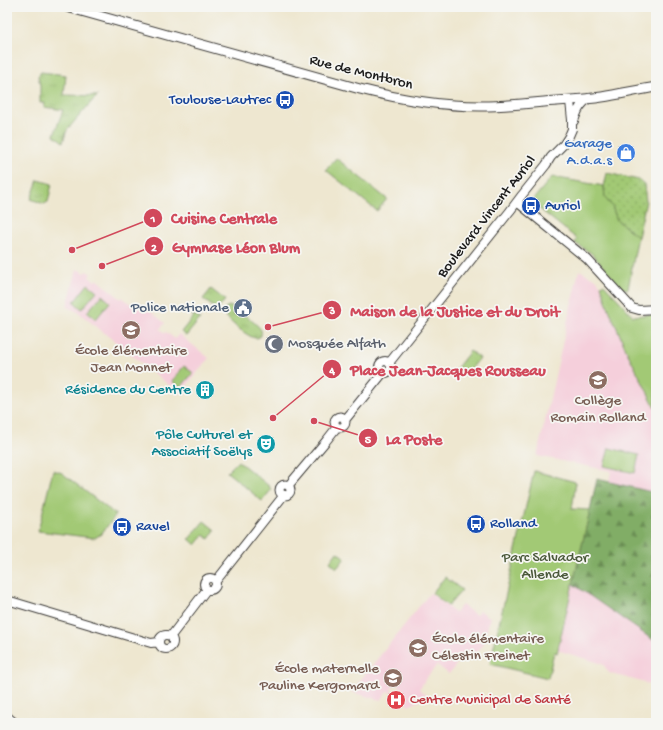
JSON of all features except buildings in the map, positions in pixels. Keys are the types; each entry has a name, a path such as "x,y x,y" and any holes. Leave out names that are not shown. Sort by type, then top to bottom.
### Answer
{"main road":[{"name":"Rue de Montbron","path":"67,7 360,89 396,98 436,104 511,106 570,101 656,87"},
{"path":"7,717 14,723"}],"street":[{"name":"Boulevard Vincent Auriol","path":"171,636 207,589 211,590 215,588 216,585 214,580 282,494 288,494 290,492 288,486 336,427 340,428 344,426 346,423 344,419 381,371 388,373 390,371 391,366 389,363 551,157 564,144 572,129 578,108 589,98"},
{"path":"570,101 572,129"},
{"path":"517,202 587,259 632,308 639,310 656,309"},
{"path":"7,600 151,643 159,642"},
{"path":"166,634 171,636 174,642 171,648 164,649 160,646 159,642 162,636 166,634"}],"shaded area":[{"name":"École élémentaire Jean Monnet","path":"77,269 85,273 87,271 91,274 89,277 95,281 97,279 121,299 122,297 137,309 141,304 165,323 160,329 165,333 166,332 175,339 179,334 209,358 180,394 78,312 67,307"},
{"name":"Collège Romain Rolland","path":"579,270 596,279 601,285 608,307 627,352 656,409 656,493 609,482 611,471 537,456"},
{"path":"573,584 656,642 656,686 609,673 603,664 557,650"},
{"path":"430,593 455,613 462,605 476,615 480,610 490,617 484,644 474,656 467,651 449,674 437,665 419,689 429,697 408,706 401,692 403,689 396,683 391,689 394,692 393,694 388,691 381,700 351,692"}],"green space":[{"path":"41,72 66,75 64,95 98,96 67,130 63,142 54,135 63,110 44,107 45,103 40,103 40,85 38,76"},
{"path":"336,158 387,199 377,211 326,170"},
{"path":"607,173 639,180 644,184 646,201 638,237 617,220 612,206 605,198 604,186"},
{"path":"552,177 604,186 605,198 612,206 617,220 638,236 628,289 622,288 591,253 575,243 577,239 531,202"},
{"path":"38,180 52,184 48,202 44,204 31,199"},
{"path":"88,284 97,291 82,309 74,302"},
{"path":"604,284 633,316 656,314 656,409 627,352 608,307 601,285"},
{"path":"211,289 225,300 217,310 203,299"},
{"path":"102,295 110,302 96,319 87,312"},
{"path":"229,306 259,327 261,330 261,336 259,338 252,337 243,332 230,321 225,315 225,308"},
{"path":"188,310 200,319 186,336 181,332 194,316 187,311"},
{"path":"470,351 480,358 465,376 456,369"},
{"path":"184,366 193,373 180,388 172,381"},
{"path":"609,448 639,455 635,473 604,466"},
{"path":"238,461 269,486 271,490 262,501 227,472"},
{"path":"53,470 62,473 116,515 101,534 95,538 38,531"},
{"name":"Parc Salvador Allende","path":"534,471 576,482 572,509 590,510 557,653 554,652 548,678 490,664"},
{"path":"597,479 656,493 656,642 573,584"},
{"path":"204,521 215,530 209,539 204,535 196,545 189,539"},
{"path":"337,552 345,558 337,568 330,562"},
{"path":"445,577 462,590 448,606 432,593"}],"place":[{"name":"Toulouse-Lautrec","path":"285,100"},
{"name":"Garage A.d.a.s","path":"626,153"},
{"name":"Auriol","path":"531,206"},
{"name":"Cuisine Centrale","path":"72,250"},
{"name":"Gymnase Léon Blum","path":"102,266"},
{"name":"Police nationale","path":"243,308"},
{"name":"Maison de la Justice et du Droit","path":"268,327"},
{"name":"École élémentaire Jean Monnet","path":"131,330"},
{"name":"Mosquée Alfath","path":"274,344"},
{"name":"Collège Romain Rolland","path":"598,380"},
{"name":"Résidence du Centre","path":"205,390"},
{"name":"Place Jean-Jacques Rousseau","path":"273,418"},
{"name":"La Poste","path":"314,421"},
{"name":"Pôle Culturel et Associatif Soëlys","path":"266,444"},
{"name":"Rolland","path":"476,524"},
{"name":"Ravel","path":"122,527"},
{"name":"École élémentaire Célestin Freinet","path":"418,648"},
{"name":"École maternelle Pauline Kergomard","path":"393,678"},
{"name":"Centre Municipal de Santé","path":"396,700"}]}
